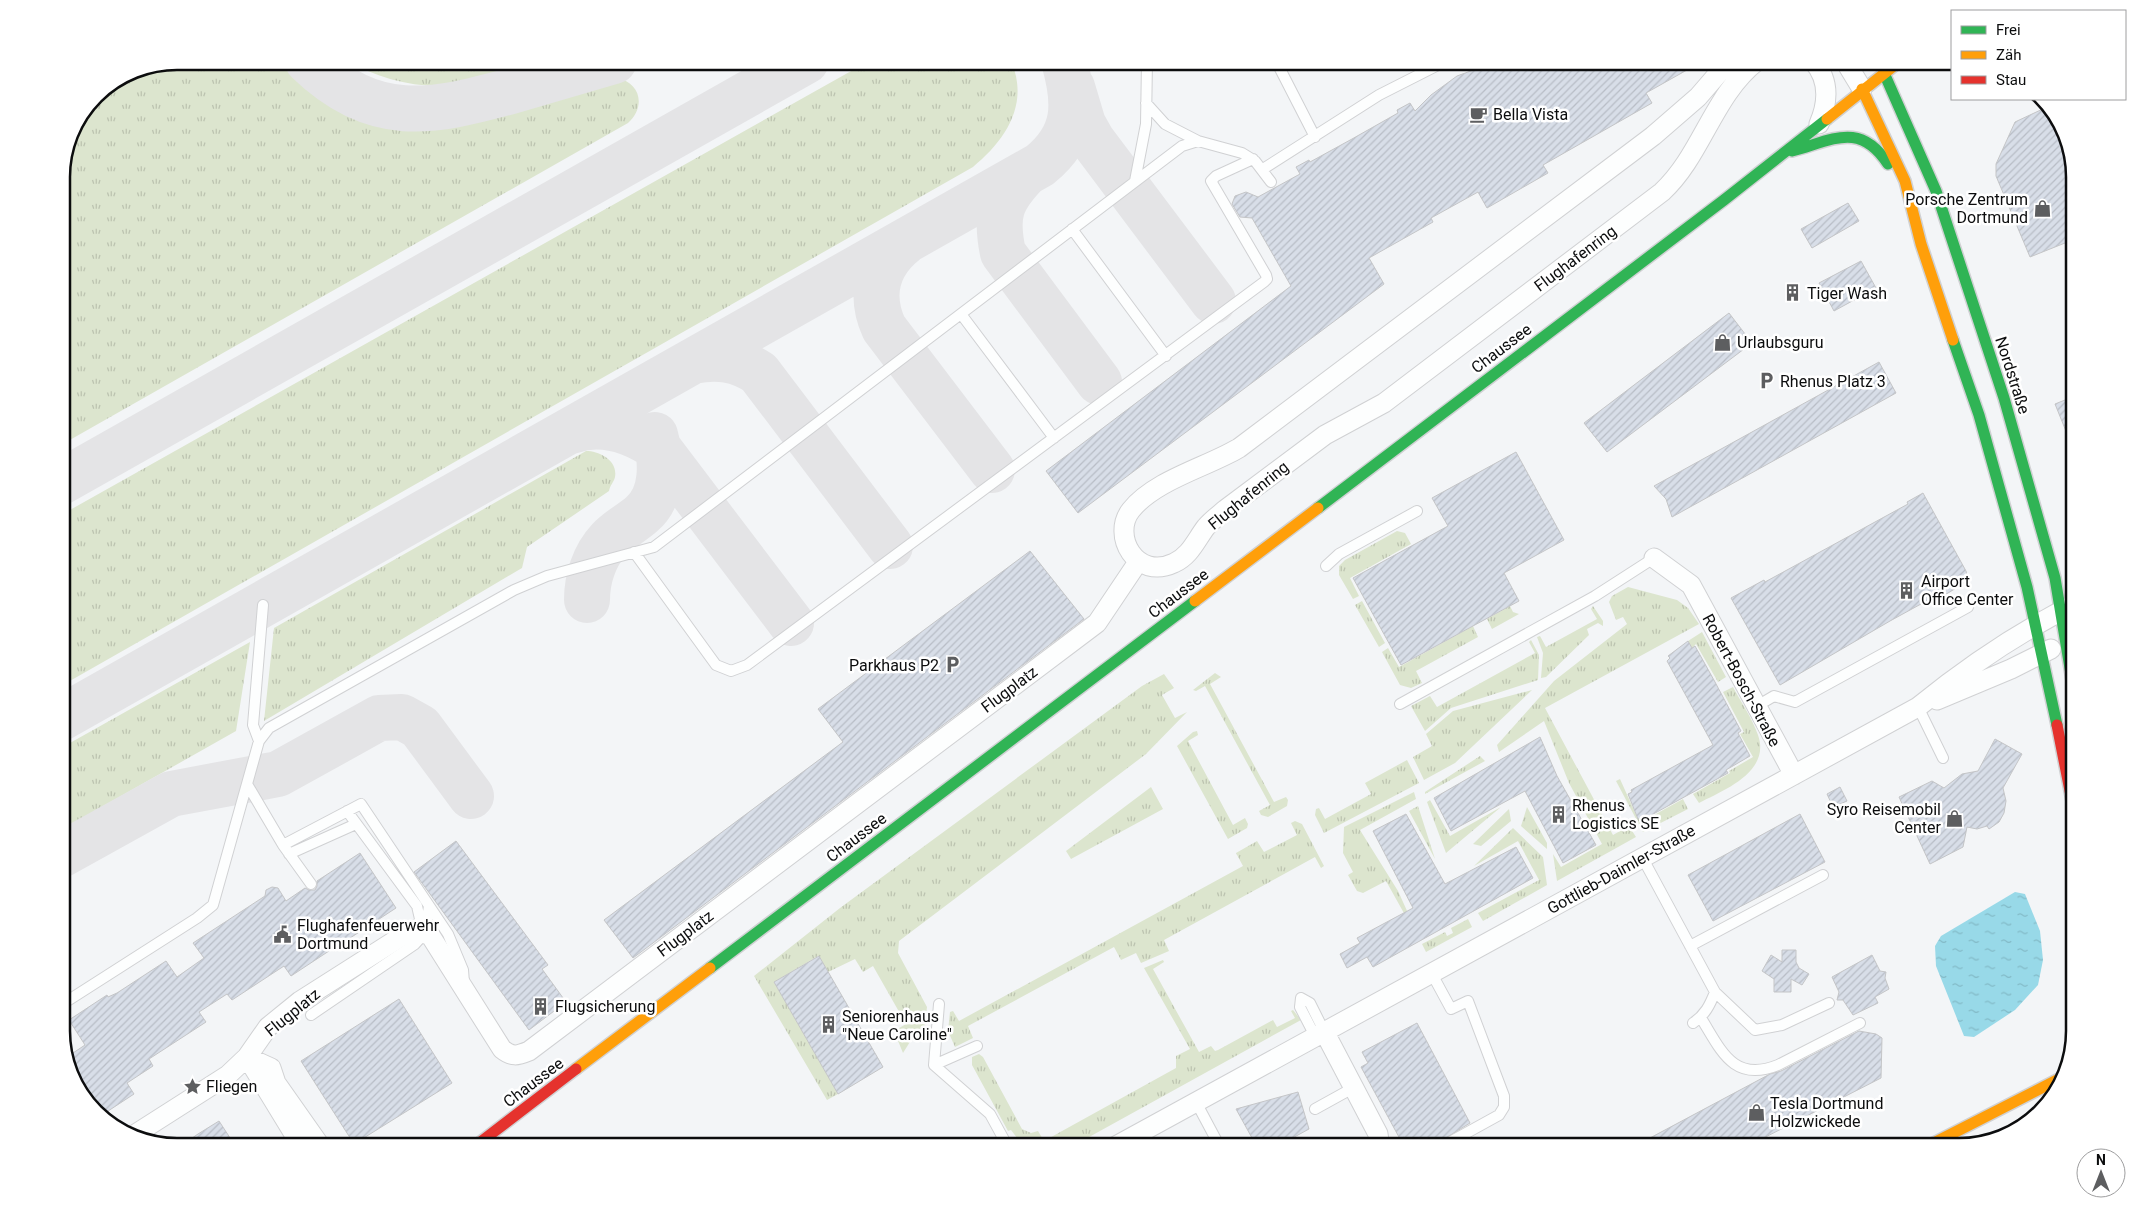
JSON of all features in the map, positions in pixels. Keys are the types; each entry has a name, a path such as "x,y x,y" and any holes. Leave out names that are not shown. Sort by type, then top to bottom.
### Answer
{"main road":[{"name":"Chaussee","path":"486,1138 1783,153 1862,90 1878,70"},
{"name":"Nordstraße","path":"1881,70 1936,191 2004,398 2055,578 2066,605"},
{"path":"1862,90 1898,164 1910,196 1913,214 1938,298 1979,416 2024,577 2066,767"},
{"path":"1783,153 1844,136 1868,140 1885,158 1913,214"},
{"path":"1943,1138 2054,1081"}],"street":[{"path":"1138,562 1129,550 1125,524 1130,510 1139,501 1177,478 1239,448 1653,136 1698,97 1721,70"},
{"name":"Flughafenring","path":"1138,562 1151,568 1159,568 1180,560 1192,549 1211,522 1226,509 1325,435 1384,403 1662,192 1689,161 1737,79 1747,70"},
{"path":"1818,70 1822,77 1826,94 1826,103 1819,124"},
{"path":"1850,70 1862,90"},
{"name":"Robert-Bosch-Straße","path":"1654,558 1691,585 1794,775"},
{"name":"Flugplatz","path":"140,1131 228,1075 247,1057 268,1027 300,1002 410,932 421,932 430,935 502,1049 510,1055 518,1056 529,1051 1097,623 1138,562"},
{"name":"Gottlieb-Daimler-Straße","path":"1130,1138 1432,974 1642,856 1918,707 1943,687 2035,624 2066,608"},
{"name":"Gottlieb-Daimler-Straße","path":"1918,707 1948,697 2040,655 2066,639"},
{"path":"1321,1035 1353,1088 1379,1138"},
{"path":"247,1057 296,1138"},
{"path":"247,1057 272,1068 276,1083 315,1138"}],"lane":[{"path":"1135,181 1144,143 1147,70"},
{"path":"1281,70 1315,137"},
{"path":"1262,169 1380,95 1429,70"},
{"path":"1146,103 1165,124 1198,141 1242,153 1253,159 1271,182"},
{"path":"70,1000 197,918 213,905 259,741 270,728 514,590 547,576 654,547 1135,181 1182,146 1198,141"},
{"path":"634,552 716,665 723,670 739,670 1267,280 1266,275 1211,181 1216,176 1253,159"},
{"path":"1072,229 1166,356"},
{"path":"961,314 1054,438"},
{"path":"1326,566 1339,554 1417,511"},
{"path":"1400,704 1595,596 1654,558"},
{"path":"259,741 253,724 263,605"},
{"path":"1756,706 1774,696 1795,702 1968,608"},
{"path":"1918,707 1943,758"},
{"path":"247,784 282,845 311,884"},
{"path":"282,845 361,804 448,934 463,970 464,988"},
{"path":"347,811 417,906 421,932"},
{"path":"289,854 356,824"},
{"path":"1642,856 1715,992 1755,1030 1782,1025 1829,1003"},
{"path":"1690,946 1823,875"},
{"path":"311,1015 414,944 421,932 429,906"},
{"path":"1432,974 1451,1009 1468,1001 1504,1096 1504,1107 1498,1115 1457,1138"},
{"path":"1715,992 1709,1006 1697,1020 1727,1059 1736,1066 1753,1071 1764,1071 1778,1065 1860,1023"},
{"path":"934,1065 939,1004"},
{"path":"934,1065 978,1046"},
{"path":"934,1065 990,1114 1003,1138"},
{"path":"1315,1109 1353,1088"},
{"path":"1196,1102 1215,1138"}],"green space":[{"path":"300,70 311,82 333,99 366,115 401,122 437,121 473,115 582,85 616,78 631,84 638,96 637,110 634,117 628,123 70,440 71,163 78,136 88,117 106,97 123,84 142,76 163,71"},
{"path":"366,70 507,70 473,81 440,86 413,84"},
{"path":"853,70 1014,70 1018,92 1016,107 1011,120 995,146 973,167 70,681 70,510"},
{"path":"586,451 602,455 611,461 614,466 615,477 609,491 527,547 522,568 264,721 274,628"},
{"path":"1397,531 1405,533 1411,544 1350,578 1359,596 1353,599 1339,575 1339,566 1345,560"},
{"path":"1628,587 1677,600 1688,608 1699,624 1545,708 1613,835 1629,826 1636,837 1557,881 1553,854 1561,867 1602,844 1569,783 1544,721 1499,752 1497,745 1554,681 1627,624 1623,617 1616,620 1609,602 1612,596"},
{"path":"1362,601 1385,643 1379,647 1355,605"},
{"path":"1510,606 1513,612 1519,614 1492,629 1487,619"},
{"path":"1593,606 1603,621 1603,626 1598,623 1587,629 1589,635 1546,677 1541,678 1543,653 1537,637 1540,636 1546,647 1597,619 1591,609"},
{"path":"1473,626 1478,637 1416,671 1422,683 1411,688 1400,685 1382,652 1388,648 1399,667"},
{"path":"1702,632 1726,677 1718,682 1696,644 1692,648 1688,641"},
{"path":"1531,640 1539,655 1538,680 1451,708 1425,731 1411,706 1430,696 1437,707 1535,653 1529,642"},
{"path":"250,642 236,731 70,825 70,743"},
{"path":"1215,673 1221,677 1210,684 1274,802 1286,797 1288,800 1287,806 1268,817 1261,815 1259,811 1270,805 1205,686 1196,691 1193,690"},
{"path":"1164,674 1174,688 1162,695 1175,718 1187,712 1146,754 899,941 898,953 927,1007 924,1032 913,1037 903,1053 894,1031 906,1024 873,966 863,972 855,959 828,972 818,956 774,982 838,1094 827,1100 754,976 840,908 1142,686"},
{"path":"1733,687 1750,716 1758,735 1760,748 1758,759 1743,778 1732,786 1699,803 1693,794 1730,773 1729,771 1753,757 1740,734 1744,732 1723,692"},
{"path":"1532,690 1455,763 1424,780 1413,757 1432,746 1426,734 1453,711"},
{"path":"1197,731 1198,735 1188,741 1233,825 1245,818 1248,824 1247,828 1228,839 1177,746 1193,732"},
{"path":"1480,756 1485,761 1425,794 1425,792"},
{"path":"1407,760 1419,783 1324,833 1315,815 1316,809 1319,808 1325,819 1371,794 1365,783"},
{"path":"1620,779 1638,819 1643,817 1645,820 1683,799 1688,809 1643,832 1616,781"},
{"path":"1151,787 1163,809 1071,859 1066,851"},
{"path":"1414,792 1416,799 1360,830 1398,891 1408,913 1405,915 1386,881 1363,893 1357,891 1348,875 1353,872 1343,853 1344,827"},
{"path":"1430,800 1450,836 1501,807 1446,853 1427,802"},
{"path":"1418,806 1435,859 1409,811"},
{"path":"1527,807 1547,843 1547,849 1521,826"},
{"path":"1509,809 1511,821 1481,846 1473,844"},
{"path":"1295,821 1302,824 1324,866 1321,868 1315,857 1164,940 1169,951 1141,963 1136,953 1121,960 1114,947 968,1026 973,1038 955,1047 948,1031 950,1012 953,1011 959,1021 1243,866 1236,853 1257,841 1264,852 1297,835 1291,823"},
{"path":"1513,828 1543,857 1547,885 1483,921 1478,913 1539,880 1518,841 1474,866"},
{"path":"1468,919 1472,927 1426,952 1422,944 1445,932 1447,936 1453,933 1451,928"},
{"path":"1163,960 1164,962 1153,969 1199,1052 1211,1046 1215,1051 1218,1050 1273,1020 1277,1027 1295,1018 1291,1011 1293,1010 1301,1020 1087,1138 1049,1138 1176,1068 1176,1056 1190,1049 1144,968"},
{"path":"979,1054 983,1057 1022,1129 1031,1133 1038,1131 1042,1138 1017,1138 1011,1130 1008,1131 972,1065 972,1057"}],"water":[{"path":"2015,892 2025,894 2040,931 2043,960 2038,985 2015,1010 1974,1037 1964,1036 1936,966 1935,946 1941,936"}],"building":[{"path":"1473,70 1687,70 1646,93 1652,103 1543,165 1548,173 1487,208 1478,192 1431,218 1433,222 1369,258 1384,284 1078,513 1046,471 1291,286 1252,218 1240,217 1232,204 1235,196 1246,192 1258,197 1300,174 1296,167 1309,160 1310,162 1352,139 1398,113 1397,110 1410,103 1415,111 1431,95 1457,76"},
{"name":"Porsche Zentrum Dortmund","path":"2042,109 2052,123 2060,142 2066,170 2066,243 2030,257 1996,176 1996,164 2015,122"},
{"path":"1848,203 1859,221 1812,248 1801,229"},
{"path":"1861,261 1876,288 1834,311 1819,283"},
{"path":"1729,313 1752,343 1607,452 1584,423"},
{"path":"1879,362 1896,393 1672,517 1666,499 1654,486"},
{"path":"2066,400 2066,431 2055,404"},
{"path":"1516,452 1564,540 1504,573 1519,601 1401,665 1353,578 1448,526 1432,498"},
{"name":"Airport Office Center","path":"1923,493 1966,571 1967,576 1963,584 1943,596 1941,593 1890,621 1780,685 1731,598 1764,580 1765,582 1908,504 1907,502"},
{"name":"Parkhaus P2","path":"1030,551 1084,619 633,958 604,920 843,742 818,709"},
{"path":"1688,641 1692,648 1695,646 1715,682 1741,731 1738,733 1750,756 1726,770 1728,773 1646,818 1645,816 1638,819 1628,794 1632,792 1631,790 1713,745 1667,661 1670,658 1668,656"},
{"name":"Rhenus Logistics SE","path":"1540,737 1557,776 1596,845 1563,863 1525,791 1451,831 1434,798"},
{"name":"Syro Reisemobil Center","path":"1995,739 2022,754 2003,788 2006,801 2004,813 1999,822 1989,829 1987,826 1977,829 1967,827 1963,847 1930,864 1899,797 1932,781 1944,788 1962,774 1978,771"},
{"path":"1840,787 1847,801 1833,807 1827,794"},
{"path":"1406,814 1445,884 1516,847 1533,878 1373,967 1367,957 1347,968 1340,954 1360,943 1357,938 1413,908 1373,831"},
{"path":"1800,814 1825,862 1713,921 1688,875"},
{"path":"456,841 548,965 542,969 566,1002 529,1030 414,872"},
{"path":"360,853 396,908 344,942 345,944 334,951 332,949 291,976 284,966 232,1000 227,994 199,1012 206,1022 149,1059 153,1066 127,1083 134,1094 107,1112 101,1107 84,1085 78,1072 72,1053 85,1045 70,1019 107,995 108,997 117,993 166,961 177,977 204,958 193,943 265,896 266,890 272,887 278,888 286,901 305,888 315,890 317,881"},
{"path":"1782,950 1796,950 1796,962 1799,968 1809,974 1802,985 1791,979 1791,992 1774,992 1774,979 1762,971 1771,955 1782,962"},
{"path":"1872,955 1880,971 1886,972 1885,978 1889,989 1875,997 1878,1003 1853,1015 1843,1000 1837,1000 1839,992 1832,977"},
{"name":"Seniorenhaus \"Neue Caroline\"","path":"819,956 883,1067 838,1094 774,982"},
{"path":"399,999 452,1083 364,1138 350,1138 301,1061"},
{"path":"1417,1023 1470,1123 1446,1138 1399,1138 1361,1067 1368,1063 1362,1052"},
{"name":"Tesla Dortmund Holzwickede","path":"1859,1031 1876,1034 1882,1038 1881,1078 1764,1138 1650,1138 1770,1074 1781,1071"},
{"path":"1298,1092 1309,1129 1292,1138 1252,1138 1236,1109"},
{"path":"219,1121 230,1138 192,1138"}],"taxiway":[{"path":"318,70 332,82 356,96 380,104 404,108 455,105 583,70"},
{"path":"70,477 790,70"},
{"path":"70,713 1040,165 1052,154 1067,130 1070,118 1071,91 1066,70"},
{"path":"1072,87 1083,124 1092,140 1213,301"},
{"path":"1026,173 1010,192 1002,209 1000,228 1003,253 1099,382"},
{"path":"905,242 888,260 878,281 877,304 879,316 884,328 992,470"},
{"path":"693,361 728,360 751,368 759,373 890,546"},
{"path":"571,431 594,427 617,429 639,437 659,449 791,623"},
{"path":"587,600 590,576 599,553 613,536 642,514 654,497 658,487 660,466 655,435"},
{"path":"70,850 171,794 278,774 379,718 402,717 420,727 471,796"}],"traffic: fast":[{"path":"1884,73 1936,191 2004,398 2055,578 2066,644"},
{"path":"1318,508 1724,200 1827,119"},
{"path":"1792,151 1833,139 1856,138 1867,142 1878,151 1888,164"},
{"path":"1953,340 1979,415 2027,587 2057,725"},
{"path":"710,968 1195,601"}],"traffic: slow":[{"path":"1827,119 1889,70"},
{"path":"1862,89 1905,181 1921,244 1953,340"},
{"path":"1195,601 1318,508"},
{"path":"576,1069 710,968"},
{"path":"1944,1138 2053,1082"}],"traffic: jam":[{"path":"2057,725 2066,770"},
{"path":"486,1138 576,1069"}],"place":[{"name":"Bella Vista","path":"1479,114"},
{"name":"Porsche Zentrum Dortmund","path":"2042,208"},
{"name":"Tiger Wash","path":"1793,293"},
{"name":"Urlaubsguru","path":"1723,342"},
{"name":"Rhenus Platz 3","path":"1766,381"},
{"name":"Airport Office Center","path":"1907,590"},
{"name":"Parkhaus P2","path":"953,665"},
{"name":"Rhenus Logistics SE","path":"1558,814"},
{"name":"Syro Reisemobil Center","path":"1955,818"},
{"name":"Flughafenfeuerwehr Dortmund","path":"283,934"},
{"name":"Flugsicherung","path":"541,1006"},
{"name":"Seniorenhaus \"Neue Caroline\"","path":"828,1025"},
{"name":"Fliegen","path":"192,1086"},
{"name":"Tesla Dortmund Holzwickede","path":"1756,1112"}]}
